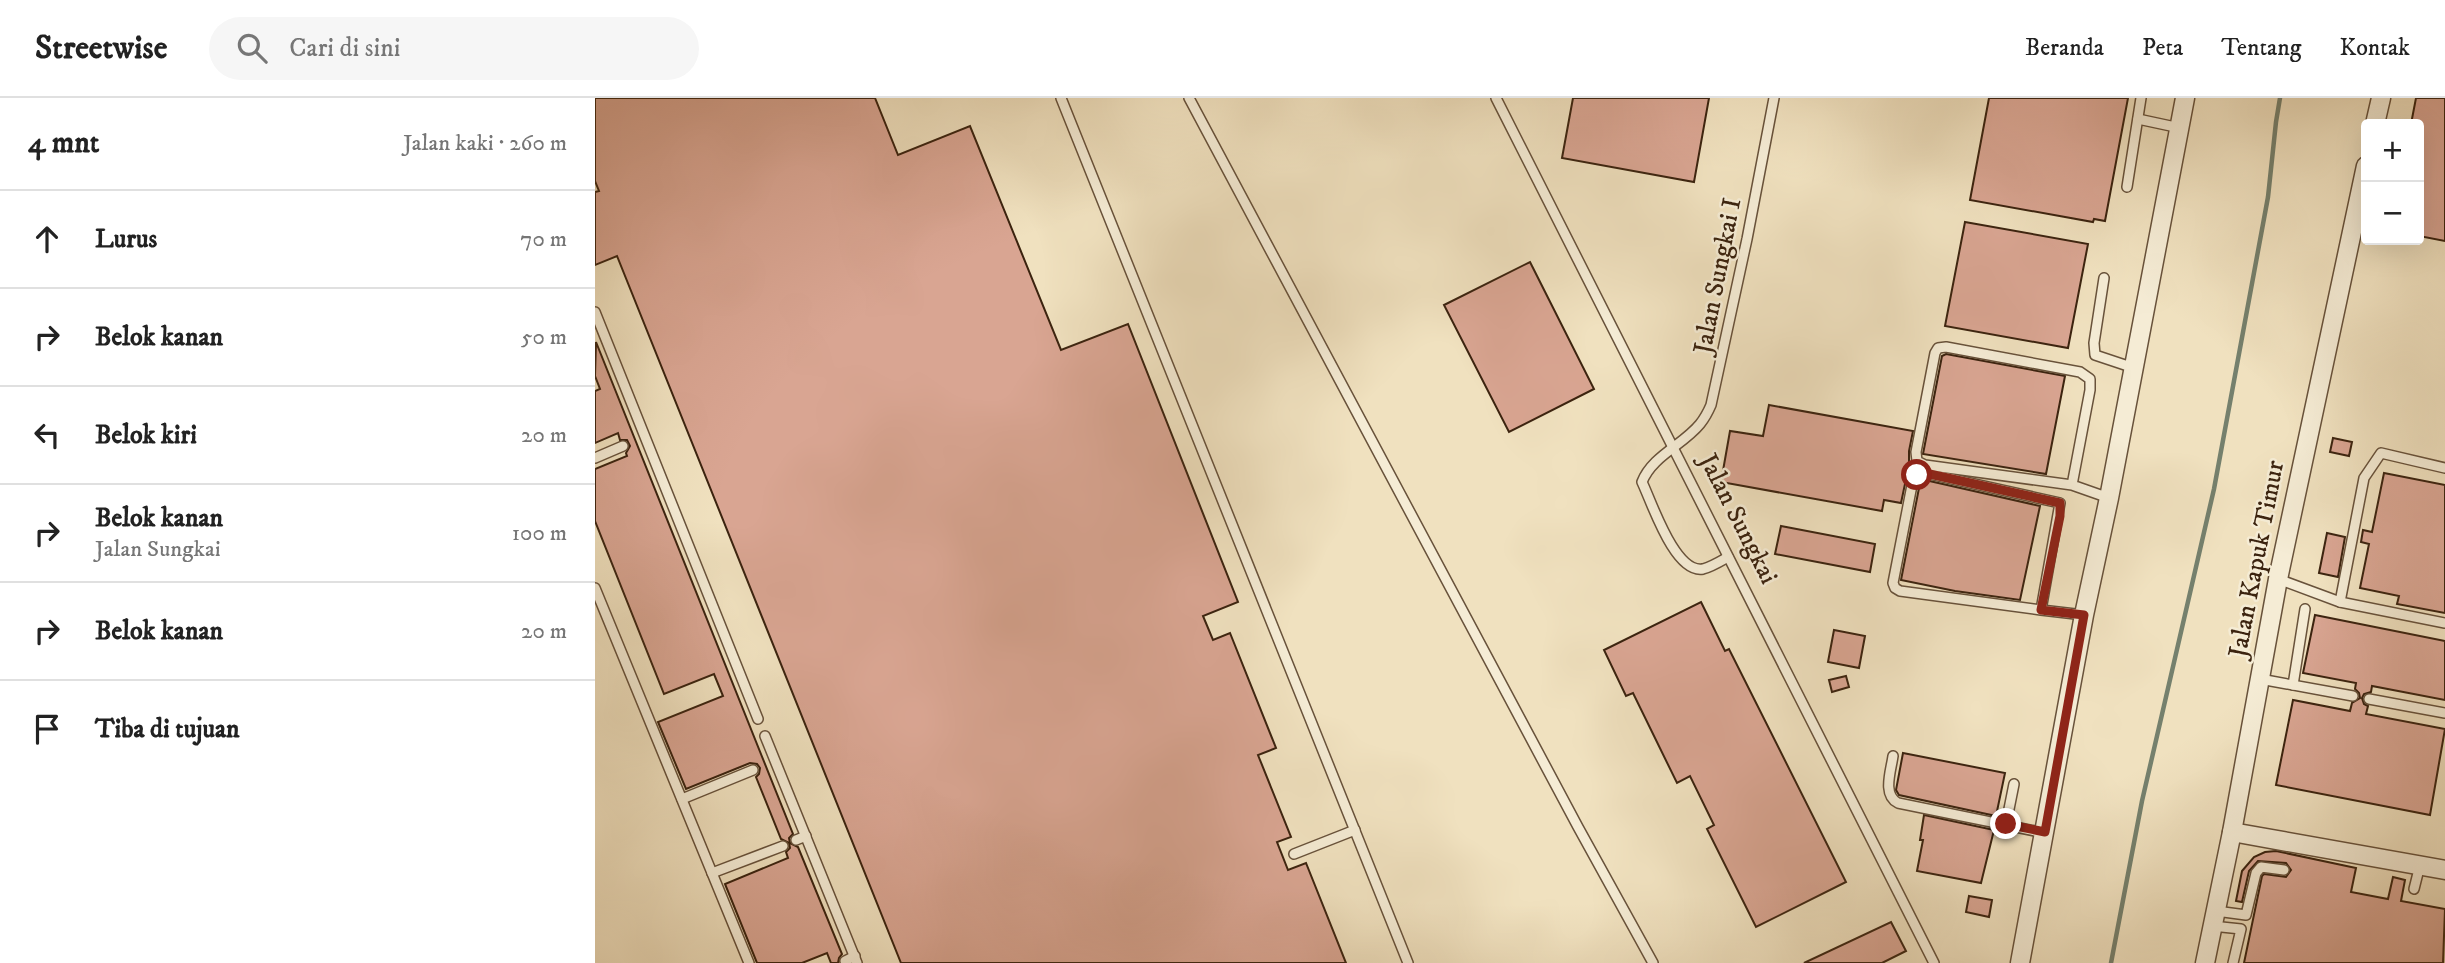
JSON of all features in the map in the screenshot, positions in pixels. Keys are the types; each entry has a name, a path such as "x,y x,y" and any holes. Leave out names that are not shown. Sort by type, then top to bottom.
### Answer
{"street":[{"path":"2020,963 2084,615 2109,498 2185,98"},
{"path":"2376,119 2381,98"},
{"name":"Jalan Kapuk Timur","path":"2205,963 2278,579 2363,182"},
{"path":"2232,832 2445,870"}],"lane":[{"path":"1061,98 1408,963"},
{"path":"1189,98 1653,963"},
{"name":"Jalan Sungkai","path":"1496,98 1934,963"},
{"name":"Jalan Sungkai I","path":"1728,557 1701,569 1687,566 1676,555 1642,482 1646,473 1699,425 1711,405 1774,98"},
{"path":"2126,187 2141,98"},
{"path":"2138,119 2180,128"},
{"path":"2104,278 2094,343 2095,355 2134,368"},
{"path":"595,312 640,438 758,719"},
{"path":"2072,485 2090,379 2080,372 1945,347 1938,348 1916,452 1917,461 1925,465 2072,485 2109,498"},
{"path":"595,458 623,446"},
{"path":"2340,602 2364,478 2381,453 2445,468"},
{"path":"2041,610 2060,516 2060,503 1925,473 1917,475 1913,480 1893,583 1895,588 1899,591 2041,610 2084,615"},
{"path":"2278,579 2340,602 2445,623"},
{"path":"595,588 750,963"},
{"path":"2293,685 2305,609"},
{"path":"2260,679 2353,696"},
{"path":"2369,699 2445,713"},
{"path":"765,736 770,762 806,836 856,960 845,961"},
{"path":"1893,755 1888,793 1891,800 2045,832"},
{"path":"682,799 753,770"},
{"path":"2006,824 2014,784"},
{"path":"1294,853 1355,830"},
{"path":"796,841 806,836"},
{"path":"712,873 783,846"},
{"path":"2414,889 2420,866"},
{"path":"2214,919 2246,915 2256,873 2260,867 2284,870"},
{"path":"2214,919 2241,929 2233,963"}],"building":[{"path":"595,98 875,98 898,155 970,126 1061,350 1128,324 1238,602 1203,616 1213,640 1230,633 1276,748 1258,755 1291,837 1277,842 1288,870 1306,863 1346,963 901,963 617,256 595,265 595,192 599,191 595,181"},
{"path":"1573,98 1709,98 1694,182 1562,158"},
{"path":"1989,98 2128,98 2105,221 2094,219 2093,222 1970,200"},
{"path":"2416,98 2445,98 2445,241 2424,237 2424,119 2412,119"},
{"path":"1965,222 2088,244 2068,348 1945,326"},
{"path":"1530,262 1594,389 1509,432 1444,305"},
{"path":"596,342 793,834 789,838 790,843 798,847 842,954 838,963 831,963 827,953 802,963 757,963 725,884 788,858 786,852 790,848 789,843 781,839 756,777 760,768 757,764 750,763 686,789 658,722 723,696 714,674 664,694 595,521 595,469 627,456 630,446 627,440 620,440 618,433 595,443 595,391 600,389 595,376"},
{"path":"1946,354 2065,376 2046,474 1923,454 1942,356"},
{"path":"1769,405 1913,431 1909,473 1901,503 1884,500 1882,511 1721,482 1730,431 1763,436"},
{"path":"2333,438 2352,442 2349,456 2330,452"},
{"path":"2384,473 2445,485 2445,613 2397,604 2399,596 2360,588 2369,544 2361,542 2363,530 2372,532"},
{"path":"1925,480 2040,506 2020,600 1901,580 1920,483"},
{"path":"1781,526 1875,544 1870,572 1775,554"},
{"path":"2327,533 2345,537 2338,577 2319,573"},
{"path":"1701,602 1725,651 1729,649 1846,882 1756,927 1707,829 1714,825 1690,776 1677,783 1633,693 1626,696 1604,650"},
{"path":"2315,615 2445,641 2445,700 2372,686 2371,692 2364,694 2362,698 2368,706 2366,714 2445,729 2430,815 2276,785 2293,700 2350,711 2352,703 2360,698 2355,689 2356,683 2303,673"},
{"path":"1834,630 1865,636 1859,668 1828,662"},
{"path":"1846,676 1849,687 1832,692 1829,680"},
{"path":"1903,753 2005,773 1996,816 1899,795 1896,790"},
{"path":"1924,815 1994,830 1981,883 1917,871 1923,840 1920,840"},
{"path":"2276,851 2356,868 2351,892 2388,899 2393,877 2405,880 2401,901 2445,909 2443,963 2244,963 2262,876 2286,877 2291,870 2286,863 2258,861 2249,871 2242,902 2236,901 2242,871 2254,857"},
{"path":"1969,896 1992,900 1989,917 1966,912"},
{"path":"1891,922 1906,951 1882,963 1804,963"}],"waterway":[{"path":"2111,963 2142,801 2214,489 2268,197 2280,98"}],"route":[{"path":"1917,475 1925,473 2060,503 2060,516 2041,610 2084,615 2045,832 2006,824"}]}
